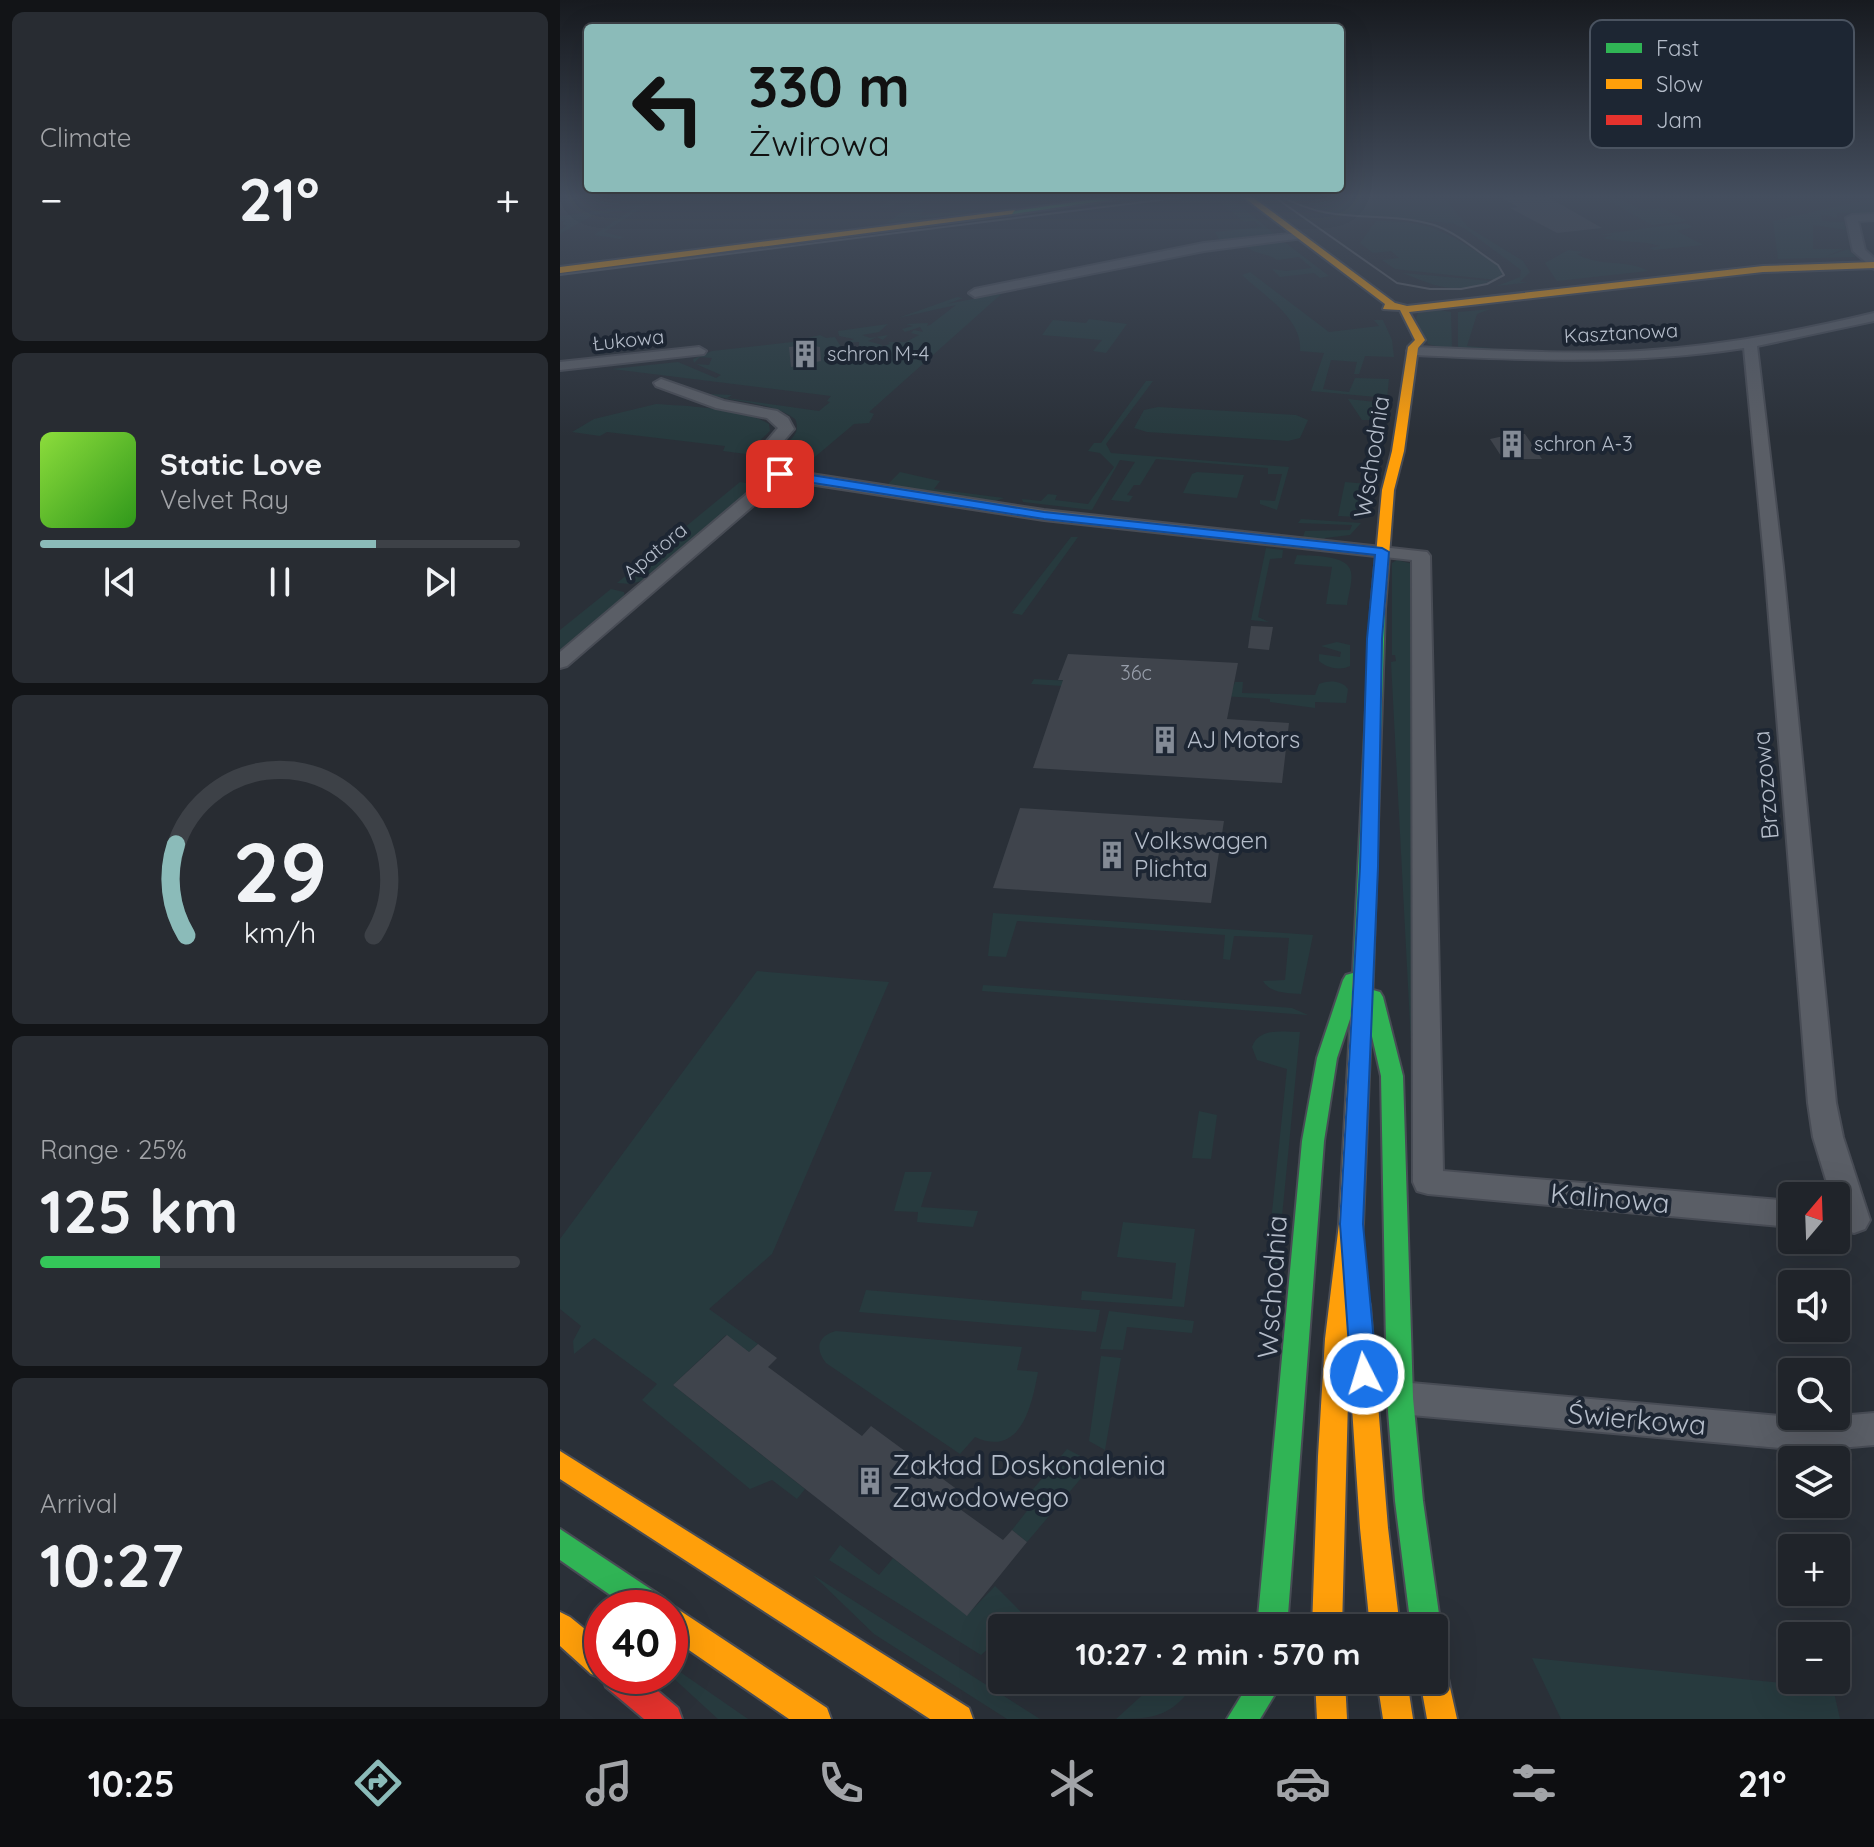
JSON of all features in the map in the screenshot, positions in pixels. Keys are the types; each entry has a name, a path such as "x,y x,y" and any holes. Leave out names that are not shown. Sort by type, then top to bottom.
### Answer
{"street":[{"path":"975,293 1059,276"},
{"path":"1354,276 1398,308 1694,276"},
{"name":"Wschodnia","path":"1327,1614 1327,1539 1338,1339 1351,1224 1375,639 1388,490 1398,451 1414,349 1420,340 1398,308"},
{"name":"Kasztanowa","path":"1414,349 1552,356 1633,356 1750,341 1874,317"},
{"name":"Brzozowa","path":"1750,341 1774,567 1822,1103 1828,1137 1855,1220"},
{"name":"Łukowa","path":"560,366 699,351"},
{"path":"661,383 721,405 772,414 783,421 786,429 783,434 759,460 763,468 780,474 1044,515 1382,552"},
{"name":"Apatora","path":"560,662 780,474"},
{"name":"Kalinowa","path":"1382,552 1421,556 1428,1182 1778,1213"},
{"name":"Wschodnia","path":"1363,958 1392,1076 1400,1398 1409,1501 1424,1614"},
{"name":"Wschodnia","path":"1273,1614 1308,1178 1328,1054 1340,1007 1363,958"},
{"name":"Wschodnia","path":"1351,1224 1383,1614"},
{"name":"Świerkowa","path":"1400,1398 1781,1432 1816,1434 1874,1429"},
{"path":"560,1464 958,1719"},
{"path":"560,1543 628,1590"},
{"path":"560,1627 584,1648"},
{"path":"688,1631 816,1719"},
{"path":"638,1694 667,1719"},
{"path":"1242,1719 1259,1694"},
{"path":"1267,1719 1268,1694"},
{"path":"1331,1694 1332,1719"},
{"path":"1394,1694 1398,1719"},
{"path":"1437,1694 1442,1719"}],"green space":[{"path":"1243,276 1256,276 1329,332 1379,326 1374,320 1383,320 1392,340 1394,357 1365,356 1359,374 1354,374 1357,362 1331,360 1323,389 1349,392 1355,378 1389,379 1387,398 1311,391 1324,353 1300,351 1299,339 1289,318"},
{"path":"1412,276 1491,281 1468,288 1436,285"},
{"path":"1461,276 1500,276 1496,280"},
{"path":"1526,276 1520,282 1529,282 1497,286"},
{"path":"1554,276 1600,276 1557,281"},
{"path":"1007,289 869,412 874,414 869,423 854,424 797,472 777,466 769,459 793,437 797,426 795,419 776,409 709,394 732,395 727,398 819,411 830,402 827,401 831,396 612,369 678,362 716,378 721,375 696,364 709,365 712,358 700,357 694,363 693,359 712,351 792,342 820,335 835,337 850,362 853,362 855,356 859,359 860,353 855,350 859,349 859,342 844,343 854,339 839,336 838,331 888,324 879,332 862,335 870,338 888,335 883,340 877,337 868,341 881,347 889,342 906,342 919,335 911,333 914,330 923,332 920,327 905,332 902,329 913,326 906,324 930,325 956,305 898,318 957,297 963,298 947,304 978,298 967,296"},
{"path":"1490,309 1477,314 1467,346 1490,350 1458,348 1458,312"},
{"path":"1451,312 1452,350 1428,344 1416,319 1418,313"},
{"path":"1089,319 1127,324 1106,353 1093,351 1102,340 1042,335 1053,320 1086,323"},
{"path":"1146,381 1153,381 1106,444 1111,453 1289,467 1277,510 1260,504 1260,500 1275,501 1282,474 1268,474 1268,468 1156,459 1140,485 1134,485 1127,495 1133,496 1129,502 1111,500 1135,462 1120,460 1092,510 1023,502 1022,499 1041,501 1048,494 1057,495 1055,500 1088,504 1114,467 1100,453 1088,451 1094,443 1101,443"},
{"path":"1348,399 1385,403 1380,431 1368,430 1371,420 1362,420"},
{"path":"656,404 745,414 769,424 770,431 746,454 723,451 725,446 607,432 600,436 572,432 594,419"},
{"path":"1158,407 1296,415 1308,420 1300,438 1288,441 1147,432 1134,428 1144,410"},
{"path":"900,472 940,481 934,489 1004,498 989,503 885,487"},
{"path":"1192,474 1244,475 1237,498 1183,493"},
{"path":"740,482 758,485 648,579 631,584 617,583"},
{"path":"1345,482 1368,484 1361,517 1338,516"},
{"path":"1301,519 1361,523 1350,535 1325,538 1324,542 1302,540 1305,531 1350,530 1352,525 1298,523"},
{"path":"1071,537 1078,537 1022,615 1012,613"},
{"path":"1266,548 1283,550 1282,558 1270,559 1258,617 1269,622 1251,620"},
{"path":"1297,555 1328,557 1348,566 1351,580 1347,605 1326,604 1332,567 1294,564"},
{"path":"1397,560 1413,564 1414,1100 1391,662 1396,661 1395,655 1392,655 1392,563"},
{"path":"611,589 624,592 625,598 560,654 560,630"},
{"path":"1337,642 1350,645 1350,666 1334,668 1319,661 1319,654 1340,657 1341,652 1321,646"},
{"path":"1034,679 1232,690 1235,682 1243,682 1242,693 1315,695 1319,684 1331,681 1339,682 1348,689 1346,703 1315,702 1315,708 1270,702 1270,699 1031,684"},
{"path":"993,913 1313,935 1301,994 1275,991 1263,981 1285,980 1289,938 1234,936 1230,960 1223,959 1225,935 1017,921 1006,957 988,956"},
{"path":"757,971 889,982 772,1254 709,1309 758,1344 749,1352 726,1335 673,1385 805,1489 797,1499 772,1480 750,1489 642,1400 657,1384 594,1338 574,1354 573,1341 581,1326 560,1309 560,1239"},
{"path":"983,985 1292,1008 1308,1015 982,991"},
{"path":"1300,1032 1277,1268 1266,1269 1287,1069 1257,1060 1252,1047 1266,1033"},
{"path":"1199,1111 1217,1115 1211,1159 1192,1158"},
{"path":"905,1172 932,1172 921,1207 978,1211 973,1227 917,1222 918,1212 894,1211"},
{"path":"1123,1222 1195,1229 1184,1307 1081,1300 1082,1291 1172,1299 1176,1263 1117,1257"},
{"path":"866,1290 1100,1310 1096,1332 859,1312"},
{"path":"1109,1311 1194,1321 1192,1333 1127,1327 1123,1350 1100,1349"},
{"path":"836,1331 1022,1347 1017,1370 1038,1372 1028,1413 1014,1434 991,1442 975,1437 960,1454 826,1363 820,1353 820,1344 825,1336"},
{"path":"1101,1356 1121,1358 1105,1450 1089,1441"},
{"path":"1067,1449 1094,1463 1027,1542 1012,1530 1030,1507 1023,1501"},
{"path":"840,1545 879,1575 893,1558 967,1615 995,1586 1023,1614 988,1614 988,1649 981,1655 829,1560"},
{"path":"813,1575 988,1686 988,1694 1001,1694 1040,1719 1007,1719 874,1634"},
{"path":"1532,1658 1778,1683 1778,1694 1834,1694 1840,1719 1561,1719"},
{"path":"688,1677 748,1719 718,1719 688,1692"},
{"path":"1144,1694 1186,1694 1162,1713 1116,1719"}],"building":[{"name":"schron M-4","path":"789,347 820,347 821,361 791,367"},
{"name":"schron A-3","path":"1525,434 1542,459 1503,459 1490,439"},
{"path":"1251,626 1273,627 1269,650 1248,648"},
{"name":"AJ Motors","path":"1068,654 1238,663 1227,719 1289,723 1282,783 1033,768 1063,680 1058,680"},
{"name":"Volkswagen Plichta","path":"1020,808 1224,821 1211,903 993,888"},
{"name":"Zakład Doskonalenia Zawodowego","path":"727,1335 749,1352 758,1344 777,1358 768,1367 862,1436 871,1426 966,1496 957,1507 1003,1540 1012,1530 1027,1542 967,1616 673,1385"}],"tram line":[{"path":"1387,276 1397,283 1430,289 1461,289 1487,284 1502,276"}],"traffic: fast":[{"path":"1363,976 1378,609"},
{"path":"1273,1614 1313,1141 1327,1058 1353,980"},
{"path":"1373,997 1392,1076 1400,1398 1409,1501 1424,1614"},
{"path":"560,1543 628,1590"},
{"path":"1242,1719 1259,1694"}],"traffic: slow":[{"path":"1353,276 1392,305"},
{"path":"1386,307 1398,305 1406,309 1699,276"},
{"path":"1378,609 1388,490 1398,451 1413,347 1420,340 1404,311"},
{"path":"1327,1614 1331,1456 1338,1339 1351,1224 1363,976"},
{"path":"1358,1305 1383,1614"},
{"path":"560,1464 958,1719"},
{"path":"560,1627 584,1648"},
{"path":"688,1631 816,1719"},
{"path":"1331,1694 1332,1719"},
{"path":"1394,1694 1398,1719"},
{"path":"1437,1694 1442,1719"}],"traffic: jam":[{"path":"638,1694 667,1719"}],"place":[{"name":"schron M-4","path":"805,354"},
{"name":"schron A-3","path":"1512,444"},
{"name":"AJ Motors","path":"1165,740"},
{"name":"Volkswagen Plichta","path":"1112,855"},
{"name":"Zakład Doskonalenia Zawodowego","path":"870,1481"}],"route":[{"path":"780,474 1044,515 1382,552 1375,639 1369,867 1351,1224 1364,1374"}]}
